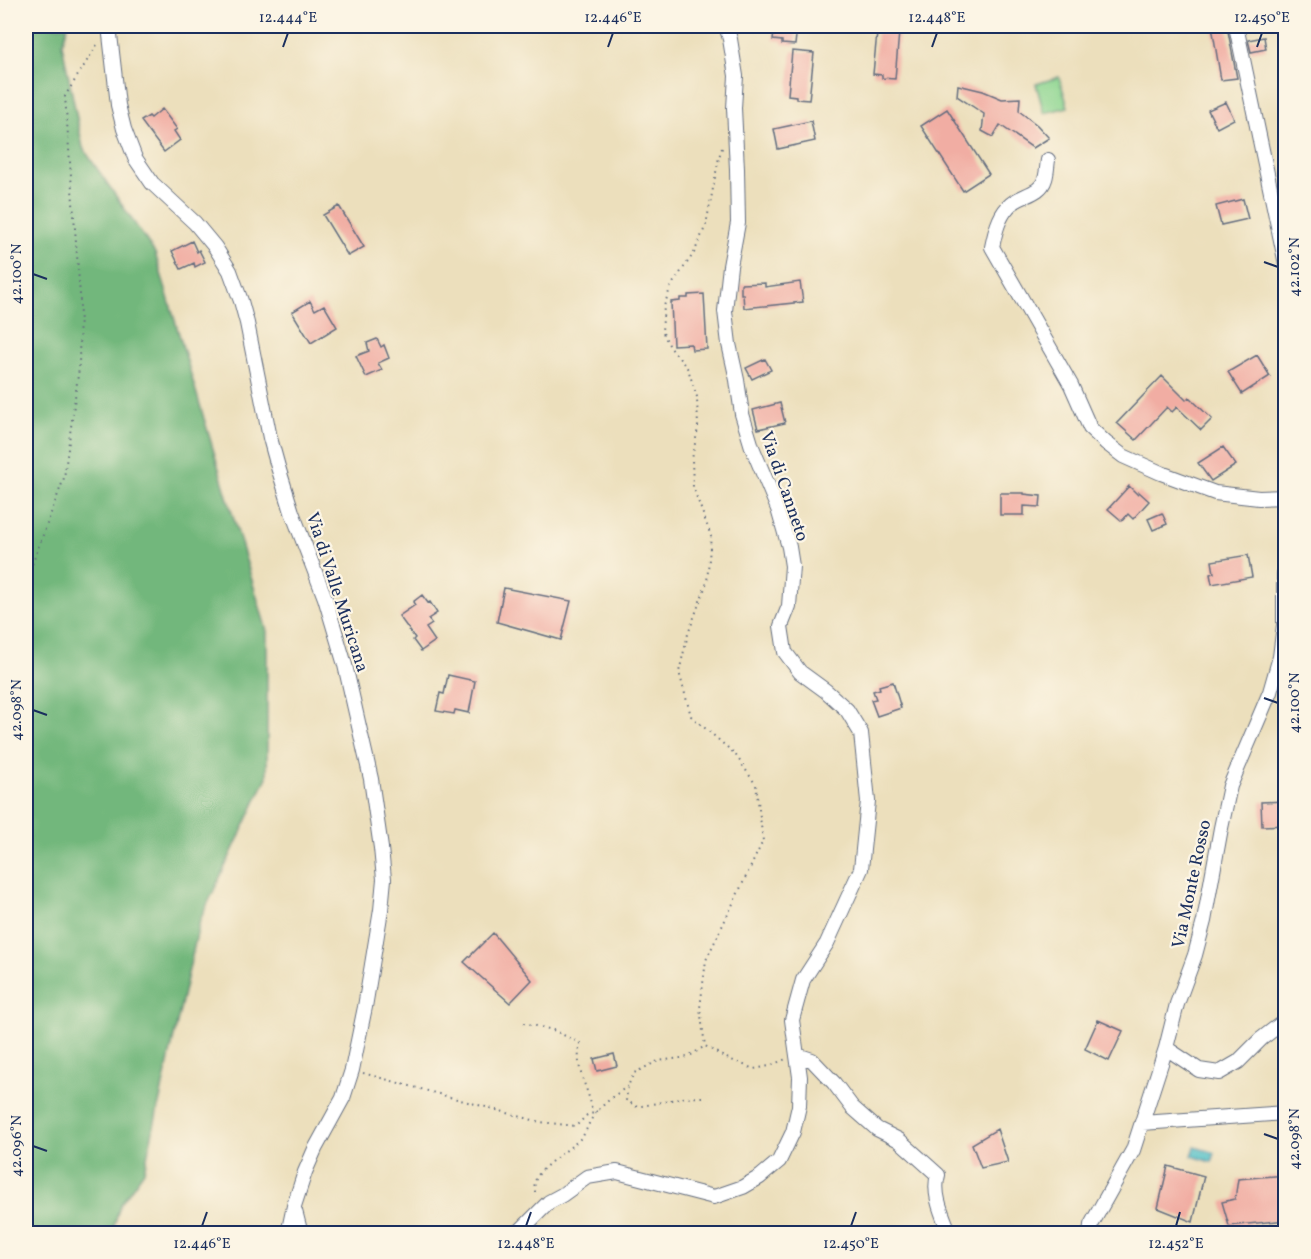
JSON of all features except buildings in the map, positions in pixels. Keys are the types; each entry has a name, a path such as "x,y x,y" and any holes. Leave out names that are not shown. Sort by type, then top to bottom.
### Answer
{"street":[{"name":"Via di Valle Muricana","path":"109,26 118,105 135,158 152,183 195,223 209,240 223,258 236,285 245,314 278,467 336,631 370,779 381,848 384,879 381,910 352,1070 339,1107 310,1159 294,1206 288,1233"},
{"name":"Via di Canneto","path":"517,1233 549,1202 587,1177 617,1172 714,1197 743,1187 760,1178 779,1161 793,1132 799,1106 800,1077 792,1020 803,980 827,943 861,869 868,801 861,733 847,710 800,672 785,652 781,626 789,606 792,566 789,547 778,509 752,447 742,414 729,344 725,311 738,223 734,108 736,76 726,26"},
{"path":"1236,26 1286,264"},
{"path":"1048,160 1045,179 1040,189 1008,206 997,224 992,247 1071,385 1090,428 1123,456 1215,494 1259,498 1286,497"},
{"name":"Via Monte Rosso","path":"1090,1233 1091,1225 1133,1150 1166,1048 1177,1004 1195,954 1204,921 1230,786 1270,692 1280,657 1284,625 1286,568"},
{"path":"1166,1048 1199,1070 1219,1073 1238,1062 1261,1039 1286,1020"},
{"path":"797,1055 812,1060 834,1083 852,1107 877,1129 899,1140 938,1175 935,1184 941,1210 950,1233"},
{"path":"1142,1123 1286,1113"},
{"path":"294,1206 302,1233"}],"path":[{"path":"26,581 64,478 79,368 80,295 65,96 109,26"},
{"path":"705,1046 700,1008 706,960 763,842 756,785 735,754 691,716 680,672 688,634 707,582 711,536 693,487 692,459 698,428 697,397 688,369 670,347 662,331 664,306 671,286 694,253 706,225 724,143"},
{"path":"524,1023 553,1030 580,1043 578,1054 580,1075 589,1093 592,1108 597,1112"},
{"path":"705,1046 724,1057 754,1069 797,1055"},
{"path":"702,1097 681,1098 637,1107 626,1100 628,1086 634,1073 658,1061 688,1057 705,1046"},
{"path":"352,1070 540,1122 576,1126 587,1115 597,1112"},
{"path":"535,1192 535,1182 541,1171 585,1134 590,1120 597,1112 628,1086"}],"green space":[{"path":"26,26 68,26 62,44 83,148 155,253 267,631 267,777 200,920 144,1171 120,1205 112,1233 26,1233"},
{"path":"1059,77 1068,107 1044,113 1036,84"}],"water":[{"path":"1195,1147 1215,1153 1212,1162 1192,1156"}]}
